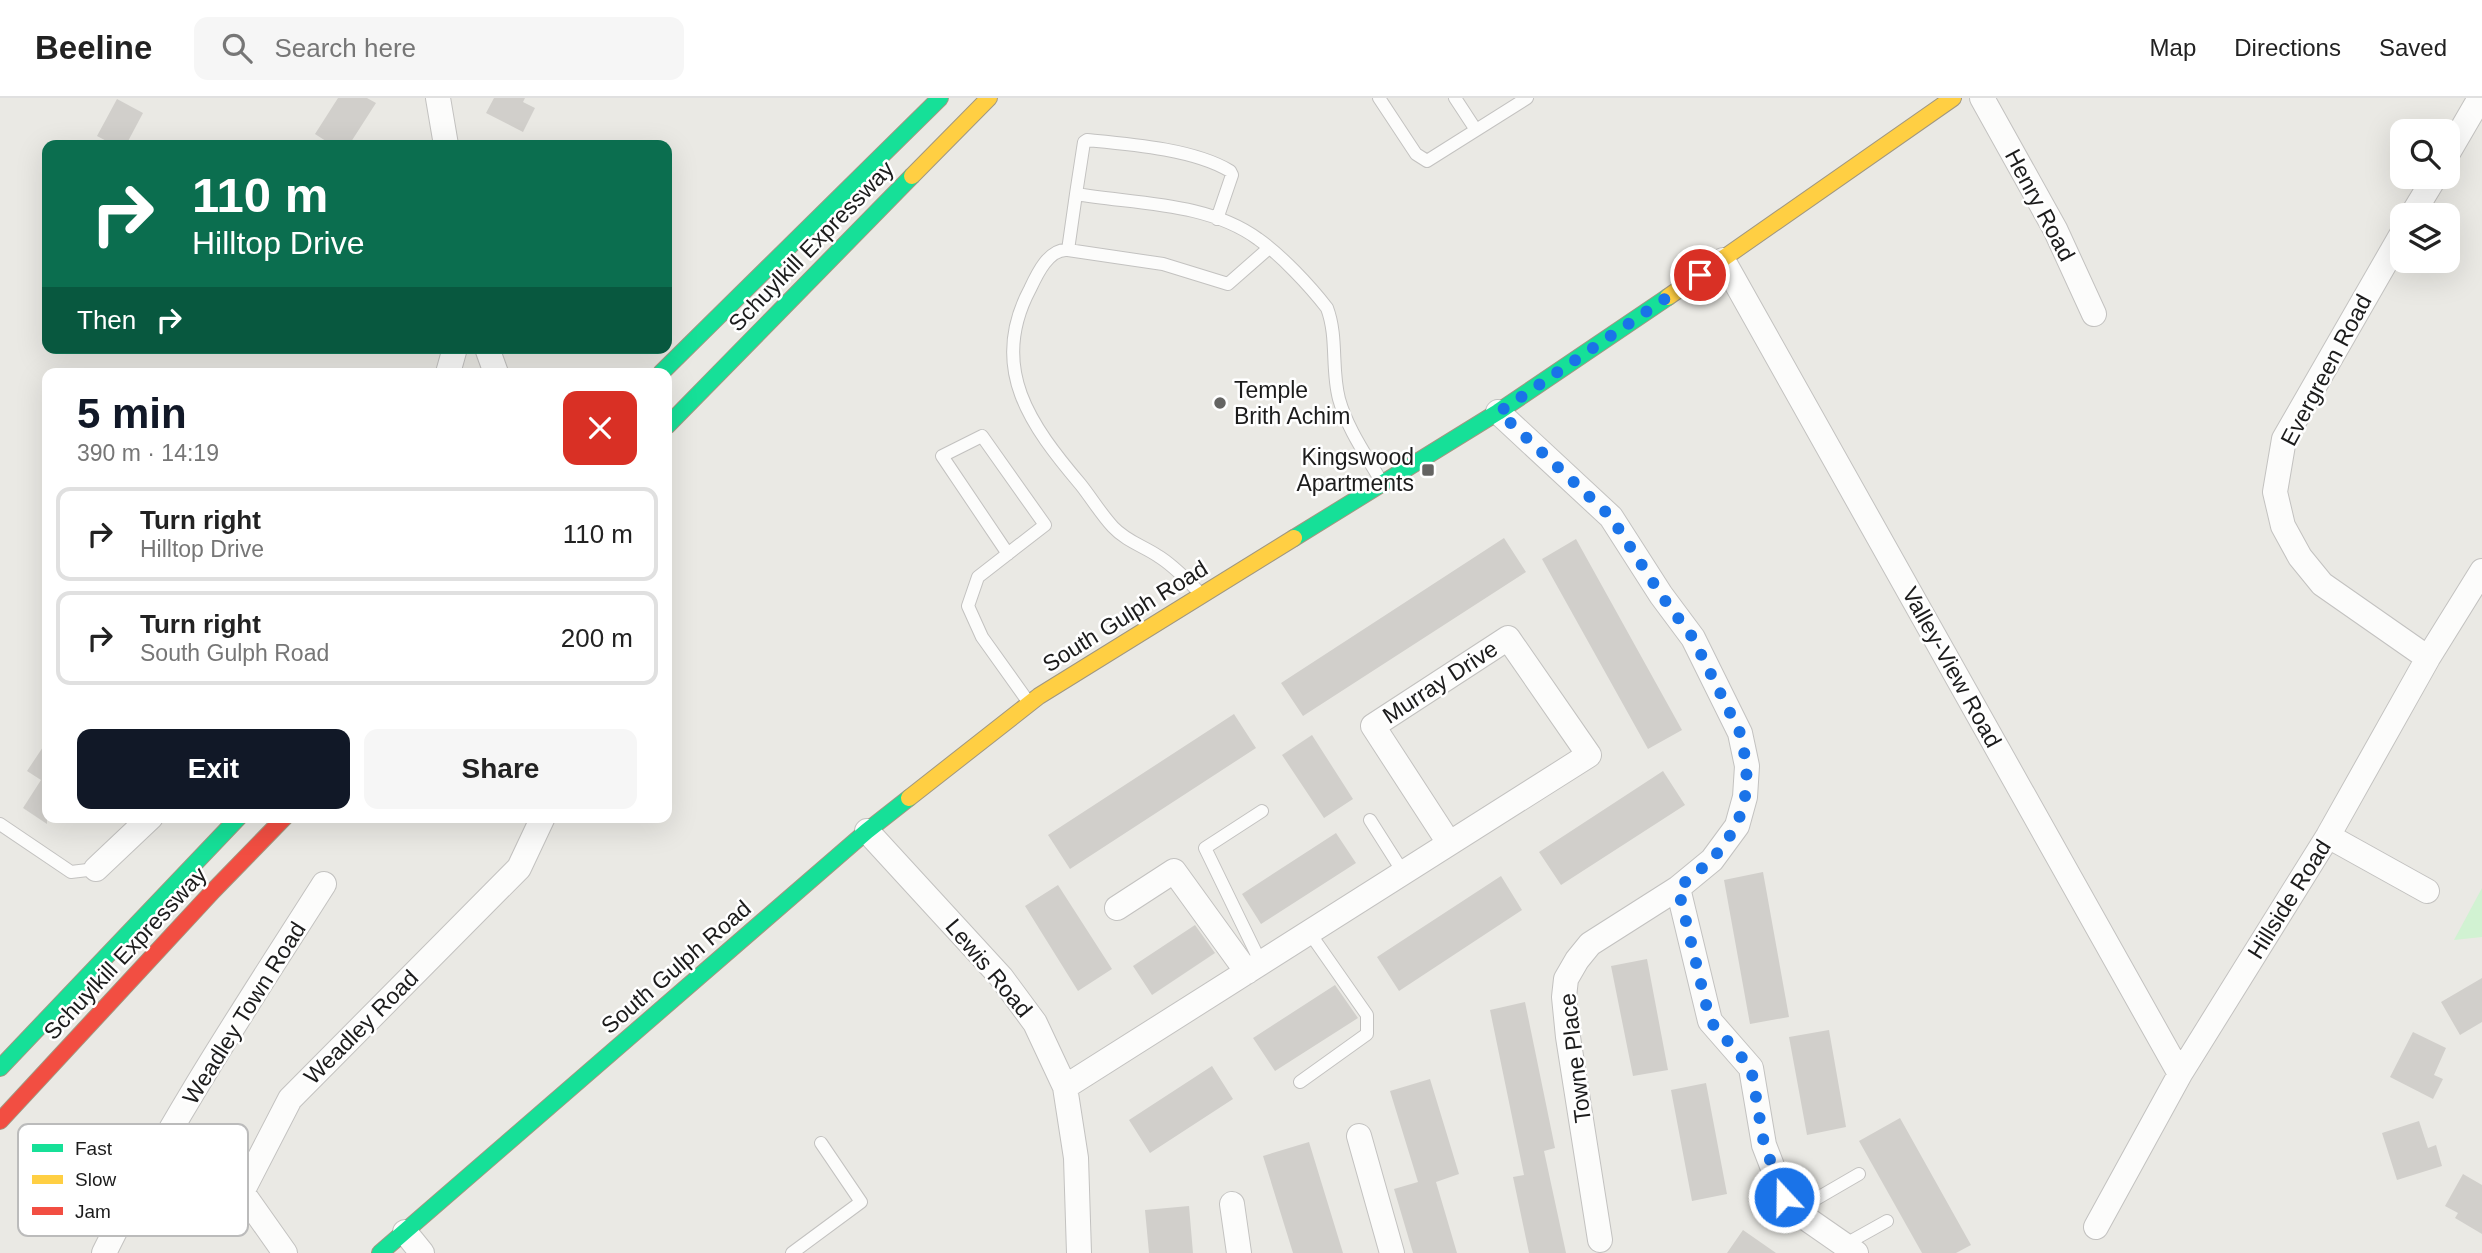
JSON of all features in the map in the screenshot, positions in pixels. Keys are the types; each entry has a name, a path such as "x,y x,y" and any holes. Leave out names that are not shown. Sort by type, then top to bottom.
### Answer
{"main road":[{"name":"Schuylkill Expressway","path":"666,368 940,98"},
{"name":"Schuylkill Expressway","path":"672,421 989,98"},
{"name":"South Gulph Road","path":"380,1253 867,831 1030,703 1499,412 1723,260 1954,98"},
{"name":"Schuylkill Expressway","path":"0,1068 234,823"},
{"name":"Schuylkill Expressway","path":"0,1121 279,823"}],"street":[{"path":"439,98 445,140"},
{"name":"Henry Road","path":"1982,98 2055,229 2094,314"},
{"path":"2460,132 2480,98"},
{"name":"Evergreen Road","path":"2390,255 2284,439 2274,492 2283,526 2300,557 2322,584 2428,658"},
{"name":"Valley-View Road","path":"1723,260 2180,1074"},
{"name":"Towne Place","path":"1499,412 1611,517 1661,595 1693,638 1740,733 1747,766 1745,797 1737,826 1712,860 1678,888 1590,944 1566,979 1564,997 1568,1037 1600,1240"},
{"name":"Hillside Road","path":"2096,1227 2180,1074 2328,836 2428,658 2482,571"},
{"name":"Murray Drive","path":"1065,1087 1589,755 1508,638 1373,726 1449,843"},
{"path":"96,869 145,823"},
{"name":"Weadley Road","path":"248,1180 290,1099 519,867 540,823"},
{"name":"Lewis Road","path":"867,831 1001,977 1035,1023 1065,1087 1076,1158 1079,1253"},
{"path":"2328,836 2427,891"},
{"path":"1117,908 1174,871 1254,967"},
{"name":"Weadley Town Road","path":"175,1124 324,884"},
{"path":"1678,888 1710,1021 1751,1068 1764,1144 1784,1197 1797,1210 1850,1249"},
{"path":"1359,1136 1392,1253"},
{"name":"Weadley Road","path":"248,1201 285,1253"},
{"path":"1232,1204 1239,1253"},
{"path":"405,1232 422,1253"},
{"name":"Weadley Town Road","path":"104,1253 112,1236"}],"lane":[{"path":"1379,98 1416,154 1427,161 1526,98"},
{"path":"1455,98 1476,130"},
{"path":"1924,119 1933,98"},
{"path":"1068,250 1082,145 1087,141 1141,146 1226,168 1232,175 1217,219"},
{"path":"1076,194 1172,207 1217,219 1248,233 1269,248 1327,308 1332,320 1339,397 1346,418 1382,484"},
{"path":"1202,595 1159,556 1133,544 1114,527 1042,438 1027,411 1013,365 1018,314 1029,289 1055,251 1068,250 1163,264 1228,284 1269,248"},
{"path":"1008,554 942,456 982,436 1045,525 1008,554 978,577 968,606 982,637 1030,703"},
{"path":"1254,967 1205,848 1262,811"},
{"path":"1370,820 1404,872"},
{"path":"0,824 71,872 96,869"},
{"path":"1300,1082 1367,1034 1367,1015 1309,932"},
{"path":"792,1253 861,1202 821,1143"},
{"path":"1797,1210 1860,1174"},
{"path":"1850,1249 1887,1221"}],"green space":[{"path":"2482,888 2482,937 2454,940"}],"building":[{"path":"338,98 367,98 376,103 352,140 324,140 315,134"},
{"path":"494,98 525,98 523,102 535,108 523,132 486,113"},
{"path":"117,99 143,113 129,140 105,140 97,136"},
{"path":"1504,538 1526,572 1303,716 1281,683"},
{"path":"1576,539 1682,730 1648,749 1542,559"},
{"path":"1234,714 1256,748 1070,869 1048,835"},
{"path":"1312,735 1353,799 1324,818 1282,755"},
{"path":"42,748 42,821 23,808 41,780 27,771"},
{"path":"1663,771 1685,805 1561,885 1539,852"},
{"path":"1336,833 1356,863 1261,924 1242,894"},
{"path":"1763,872 1789,1017 1750,1024 1724,880"},
{"path":"1501,876 1522,910 1399,991 1377,957"},
{"path":"1058,885 1112,969 1078,991 1025,906"},
{"path":"1195,925 1215,953 1152,995 1133,966"},
{"path":"1647,959 1668,1070 1633,1076 1611,966"},
{"path":"2482,978 2482,1022 2460,1035 2441,1002"},
{"path":"1335,985 1358,1018 1275,1071 1253,1038"},
{"path":"1525,1002 1555,1148 1544,1151 1566,1253 1529,1253 1513,1177 1524,1175 1490,1010"},
{"path":"1829,1030 1846,1127 1807,1135 1789,1037"},
{"path":"2413,1032 2446,1048 2434,1075 2443,1079 2433,1099 2390,1077"},
{"path":"1212,1066 1233,1099 1150,1153 1129,1120"},
{"path":"1430,1079 1459,1174 1436,1182 1457,1253 1413,1253 1394,1189 1418,1182 1390,1091"},
{"path":"1706,1083 1727,1194 1692,1201 1671,1090"},
{"path":"1900,1118 1971,1245 1956,1253 1922,1253 1859,1141"},
{"path":"2419,1121 2428,1148 2436,1145 2442,1166 2397,1180 2382,1133"},
{"path":"1309,1142 1343,1253 1293,1253 1263,1156"},
{"path":"2463,1174 2482,1185 2482,1234 2455,1218 2458,1213 2445,1206"},
{"path":"1189,1206 1193,1253 1149,1253 1145,1210"},
{"path":"1743,1230 1776,1253 1727,1253"}],"traffic: fast":[{"path":"666,368 940,98"},
{"path":"672,421 912,176"},
{"path":"1294,538 1498,412 1668,297"},
{"path":"380,1253 867,831 909,798"},
{"path":"0,1068 233,823"}],"traffic: slow":[{"path":"912,176 989,98"},
{"path":"1668,297 1953,98"},
{"path":"909,798 1039,696 1294,538"}],"traffic: jam":[{"path":"0,1121 279,823"}],"place":[{"name":"Temple Brith Achim","path":"1220,403"},
{"name":"Kingswood Apartments","path":"1428,470"}],"route":[{"path":"1700,275 1499,412 1611,517 1661,595 1693,638 1740,733 1747,766 1745,797 1737,826 1712,860 1678,888 1710,1021 1751,1068 1764,1144 1784,1197"}]}
